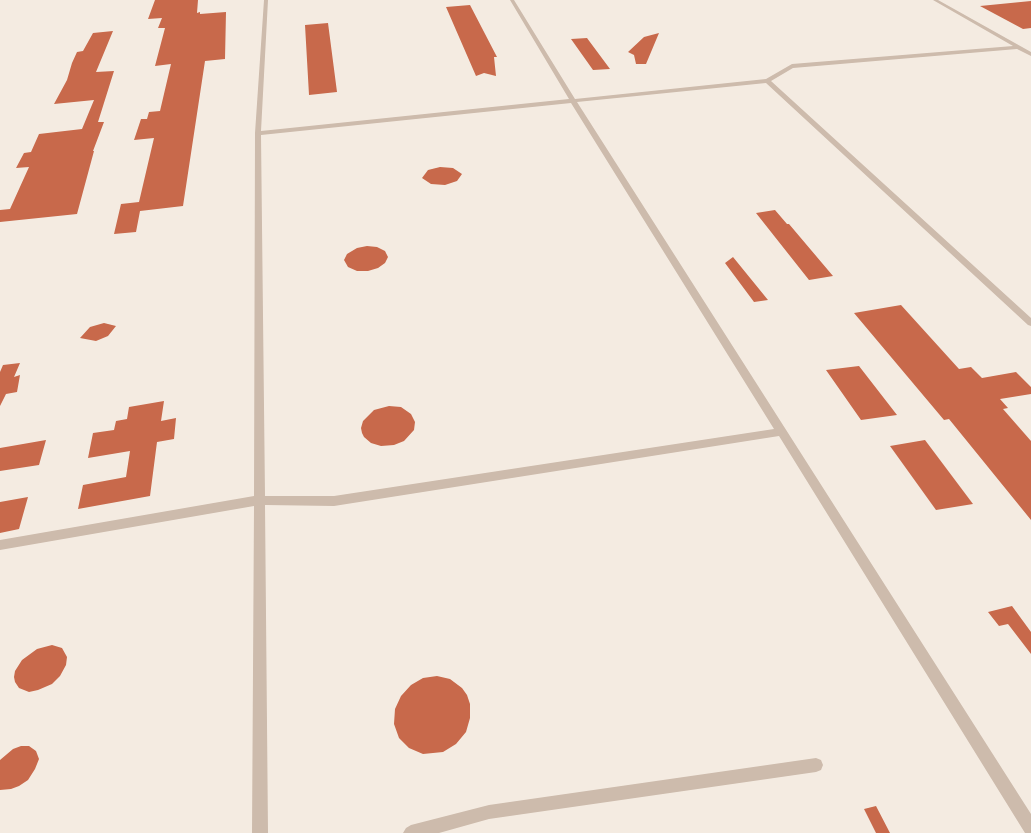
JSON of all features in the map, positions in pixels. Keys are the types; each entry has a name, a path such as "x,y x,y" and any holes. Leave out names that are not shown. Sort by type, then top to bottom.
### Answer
{"lane":[{"path":"260,833 258,133 266,0"},
{"path":"512,0 573,101 1031,828"},
{"path":"935,0 1030,54"},
{"path":"258,133 767,81 792,66 1017,47"},
{"path":"767,81 1031,323"},
{"path":"0,545 259,500 334,501 782,432"},
{"path":"410,833 489,812 816,765"}],"building":[{"path":"155,0 198,0 197,13 226,12 225,59 205,61 183,206 140,211 136,232 114,234 121,204 139,202 154,138 134,140 141,119 147,119 149,112 160,111 171,64 155,66 165,28 158,28 162,18 148,19"},
{"path":"1031,1 1031,28 1023,29 980,6"},
{"path":"470,5 497,57 494,57 496,76 484,73 476,76 446,7"},
{"path":"328,23 337,92 309,95 305,25"},
{"path":"113,31 96,72 114,71 98,122 104,122 93,151 77,214 0,222 0,210 10,209 29,167 16,168 24,153 31,152 39,134 82,129 94,100 54,104 67,80 77,52 83,51 93,33"},
{"path":"659,33 646,64 636,64 634,55 628,52 644,37"},
{"path":"587,38 610,69 593,70 571,39"},
{"path":"440,167 453,168 462,174 457,181 445,185 431,184 422,178 428,170"},
{"path":"775,210 787,224 789,224 833,276 809,280 756,213"},
{"path":"367,246 377,247 385,251 388,257 385,263 378,268 368,271 357,271 348,267 344,260 347,254 357,248"},
{"path":"733,257 768,300 754,302 725,263"},
{"path":"901,305 959,369 971,367 982,378 1016,372 1031,387 1031,394 1000,399 1008,408 1003,409 1031,441 1031,520 949,419 944,420 854,313"},
{"path":"104,323 116,326 108,336 96,341 80,338 90,327"},
{"path":"20,363 14,377 20,375 17,392 6,394 0,406 0,372 3,365"},
{"path":"859,366 897,415 861,420 826,370"},
{"path":"164,401 161,421 176,418 174,439 157,442 150,496 78,509 83,485 126,477 130,451 88,458 93,433 114,430 116,421 127,419 129,407"},
{"path":"389,406 401,407 411,414 415,422 414,430 404,441 394,445 381,446 371,443 362,433 361,428 363,421 374,410"},
{"path":"46,440 39,465 0,471 0,448"},
{"path":"925,440 973,504 936,510 890,446"},
{"path":"28,497 19,529 0,533 0,502"},
{"path":"1012,606 1031,632 1031,654 1008,624 999,626 988,612"},
{"path":"52,645 62,648 67,657 66,665 60,676 52,684 38,690 29,692 19,688 14,677 15,671 22,660 37,649"},
{"path":"437,676 450,679 462,688 467,695 470,704 470,718 466,732 456,744 443,752 423,754 409,748 399,738 394,724 395,709 401,696 411,685 423,678"},
{"path":"21,746 29,746 36,751 39,759 35,769 28,780 19,786 11,789 0,790 0,760 13,749"},
{"path":"876,806 890,833 876,833 864,809"}]}
